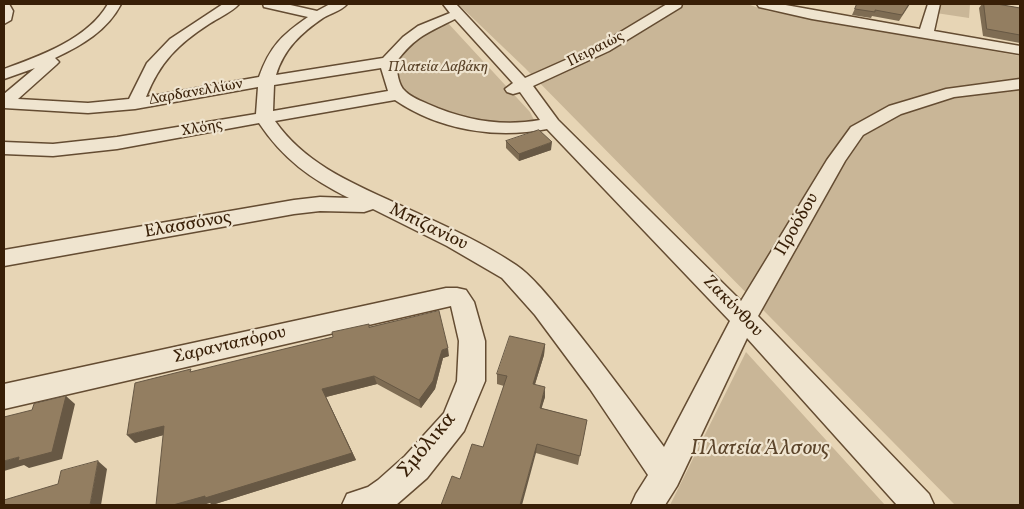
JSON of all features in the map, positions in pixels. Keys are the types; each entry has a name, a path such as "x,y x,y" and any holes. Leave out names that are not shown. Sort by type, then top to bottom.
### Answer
{"street":[{"path":"4,74 61,49 89,32 112,8 126,4"},
{"path":"135,104 147,76 159,59 201,22 232,4"},
{"path":"269,4 319,15"},
{"path":"264,118 266,81 273,60 288,38 319,15 340,4"},
{"name":"Ζακύνθου","path":"438,4 449,10 516,83 524,100 543,111 744,318 918,505"},
{"name":"Πειραιώς","path":"543,76 604,48 676,4"},
{"path":"764,4 812,15 1020,50"},
{"path":"926,33 934,4"},
{"path":"4,7 6,11 4,20"},
{"path":"449,10 439,19 415,31 399,47 388,62 390,74 398,94 443,118 474,126 508,129 543,111 536,86 543,76"},
{"path":"4,103 57,57 61,49"},
{"name":"Δαρδανελλίων","path":"4,103 88,108 135,104 388,62"},
{"path":"516,83 543,76"},
{"name":"Προόδου","path":"666,475 744,318 836,160 858,131 895,110 952,92 1020,84"},
{"name":"Χλόης","path":"4,148 53,150 117,143 398,94"},
{"name":"Μπιζανίου","path":"264,118 277,137 297,158 327,179 455,240 510,272 544,308 600,381 666,475"},
{"name":"Ελασσόνος","path":"4,258 294,207 330,204 364,205 372,201"},
{"name":"Σαρανταπόρου","path":"4,397 446,297 457,297"},
{"name":"Σμόλικα","path":"370,504 390,491 416,467 454,422 471,381 472,342 462,302 457,297"},
{"path":"647,505 666,475"}],"green space":[{"path":"458,4 747,4 768,11 1020,56 1020,505 955,505 525,68"},
{"path":"938,4 970,4 969,18 936,13"},
{"name":"Πλατεία Δαβάκη","path":"447,22 530,112 534,120 500,122 466,118 433,107 403,90 397,69 398,59 417,36"},
{"name":"Πλατεία Άλσους","path":"746,352 885,505 670,505"}],"building":[{"path":"857,4 909,4 902,15 875,10 875,12 855,9"},
{"path":"984,4 1020,8 1020,35 987,29"},
{"path":"539,130 552,142 519,154 506,141"},
{"path":"439,311 448,348 442,350 433,381 419,400 374,376 322,389 352,453 205,498 205,496 173,505 156,505 164,426 127,435 135,383 191,369 190,372 333,337 332,332 369,324 369,327"},
{"path":"510,336 545,344 533,384 545,387 540,408 587,420 580,456 537,444 520,505 441,505 452,476 460,479 472,444 483,447 507,376 497,374"},
{"path":"66,396 52,452 18,461 19,457 4,461 4,417 32,410 34,404"},
{"path":"98,461 90,505 4,505 4,500 58,484 61,471"}]}
